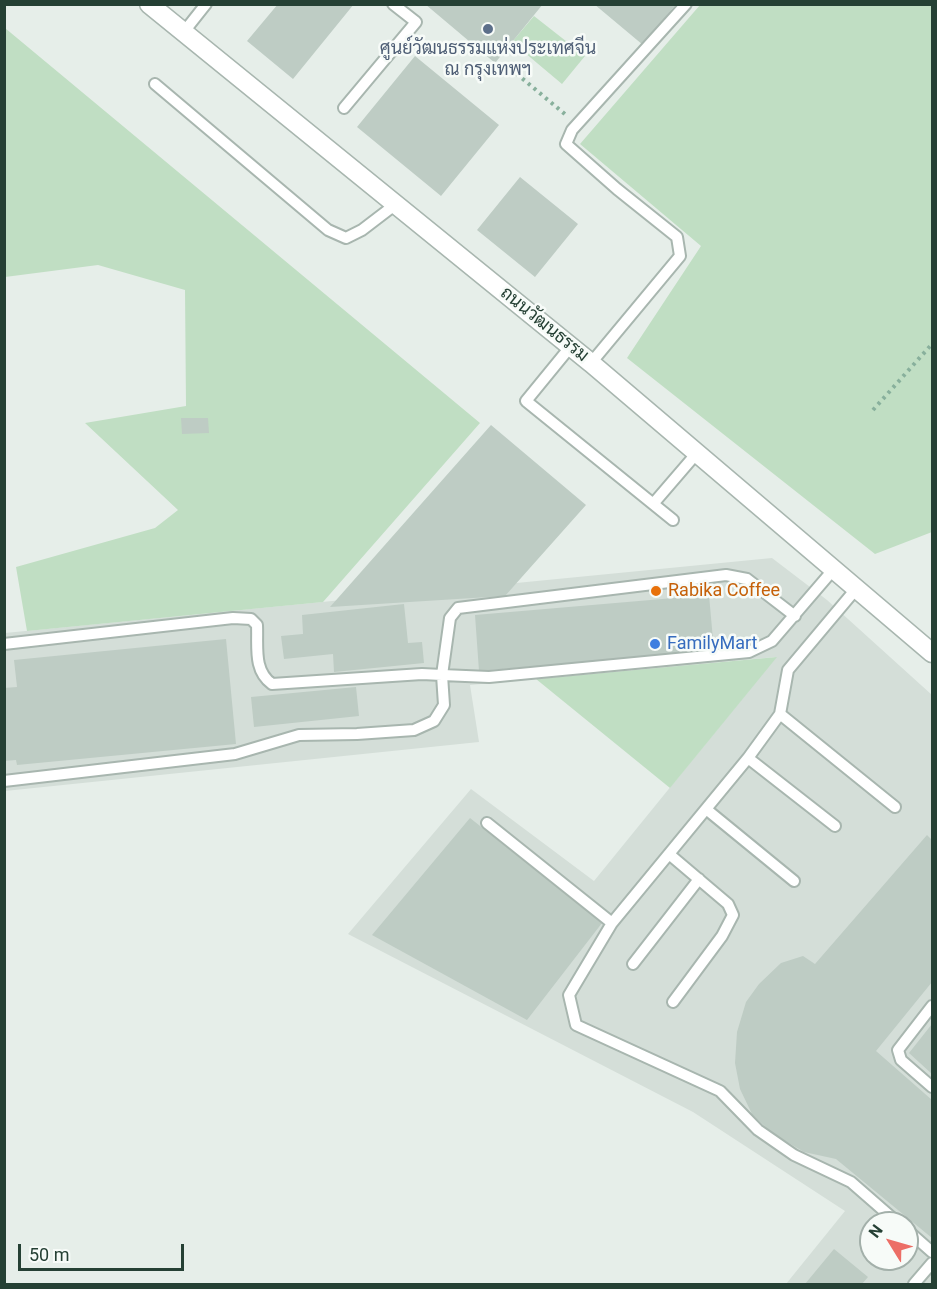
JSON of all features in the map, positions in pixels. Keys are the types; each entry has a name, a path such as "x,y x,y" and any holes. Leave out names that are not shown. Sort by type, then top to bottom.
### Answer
{"street":[{"name":"ถนนวัฒนธรรม","path":"149,4 571,346 933,653"}],"lane":[{"path":"183,33 206,4"},
{"path":"344,108 416,22 393,4"},
{"path":"591,363 680,256 677,237 566,144 577,124 686,4"},
{"path":"155,84 328,230 346,238 362,230 396,204"},
{"path":"571,346 526,400 674,520"},
{"path":"653,504 696,454"},
{"path":"4,644 232,618 251,619 257,625 258,666 263,677 272,684 422,675 489,677 749,652 772,641 833,570"},
{"path":"4,781 235,754 299,735 357,734 414,729 434,721 444,705 442,675 450,618 458,608 726,575 747,579 795,616"},
{"path":"855,589 788,670 780,714 748,758 612,923 569,995 576,1025 720,1091 758,1130 794,1155 851,1182 884,1211"},
{"path":"780,714 895,807"},
{"path":"748,758 835,826"},
{"path":"706,809 794,881"},
{"path":"487,823 612,923"},
{"path":"669,854 729,904 733,915 722,936 673,1002"},
{"path":"633,964 699,879"},
{"path":"933,1006 898,1050 901,1060 933,1087"},
{"path":"919,1240 933,1252"},
{"path":"915,1284 933,1263"}],"path":[{"path":"505,64 577,124"},
{"path":"873,410 933,344"}],"shaded area":[{"path":"772,558 827,600 932,695 932,1284 786,1284 845,1211 693,1112 348,934 471,789 594,881 776,657 470,685 479,742 5,791 5,633"}],"green space":[{"path":"700,5 932,5 932,532 875,554 627,358 701,246 580,144"},
{"path":"534,16 585,56 562,84 512,42"},
{"path":"5,28 480,423 323,602 27,631 16,567 155,528 178,510 85,423 186,406 185,290 98,265 5,277"},
{"path":"777,657 670,788 536,679"}],"building":[{"path":"278,4 354,4 293,79 247,41"},
{"name":"ศูนย์วัฒนธรรมแห่งประเทศจีน ณ กรุงเทพฯ","path":"425,4 543,4 495,63"},
{"name":"ศูนย์วัฒนธรรมแห่งประเทศจีน ณ กรุงเทพฯ","path":"594,4 676,4 643,45"},
{"path":"415,56 499,125 441,196 357,127"},
{"path":"520,177 578,224 535,277 477,230"},
{"path":"181,418 208,418 209,433 182,434"},
{"path":"491,425 586,505 505,596 330,607"},
{"path":"709,595 714,651 479,671 475,615"},
{"path":"404,604 408,643 422,642 424,663 334,672 333,654 284,659 281,636 303,634 302,615"},
{"path":"226,639 236,744 17,765 16,760 4,761 4,688 17,687 14,660"},
{"path":"356,687 359,716 254,727 251,697"},
{"path":"470,818 602,923 527,1020 372,935"},
{"path":"927,835 932,840 932,982 876,1051 932,1100 932,1238 919,1227 919,1211 899,1211 836,1159 804,1152 772,1133 752,1114 740,1089 735,1063 737,1032 746,1002 759,984 781,963 803,956 815,964"},
{"path":"932,1024 932,1074 909,1053"},
{"path":"834,1249 868,1277 862,1284 805,1284"}],"place":[{"name":"ศูนย์วัฒนธรรมแห่งประเทศจีน ณ กรุงเทพฯ","path":"488,29"},
{"name":"Rabika Coffee","path":"656,591"},
{"name":"FamilyMart","path":"655,644"}]}
